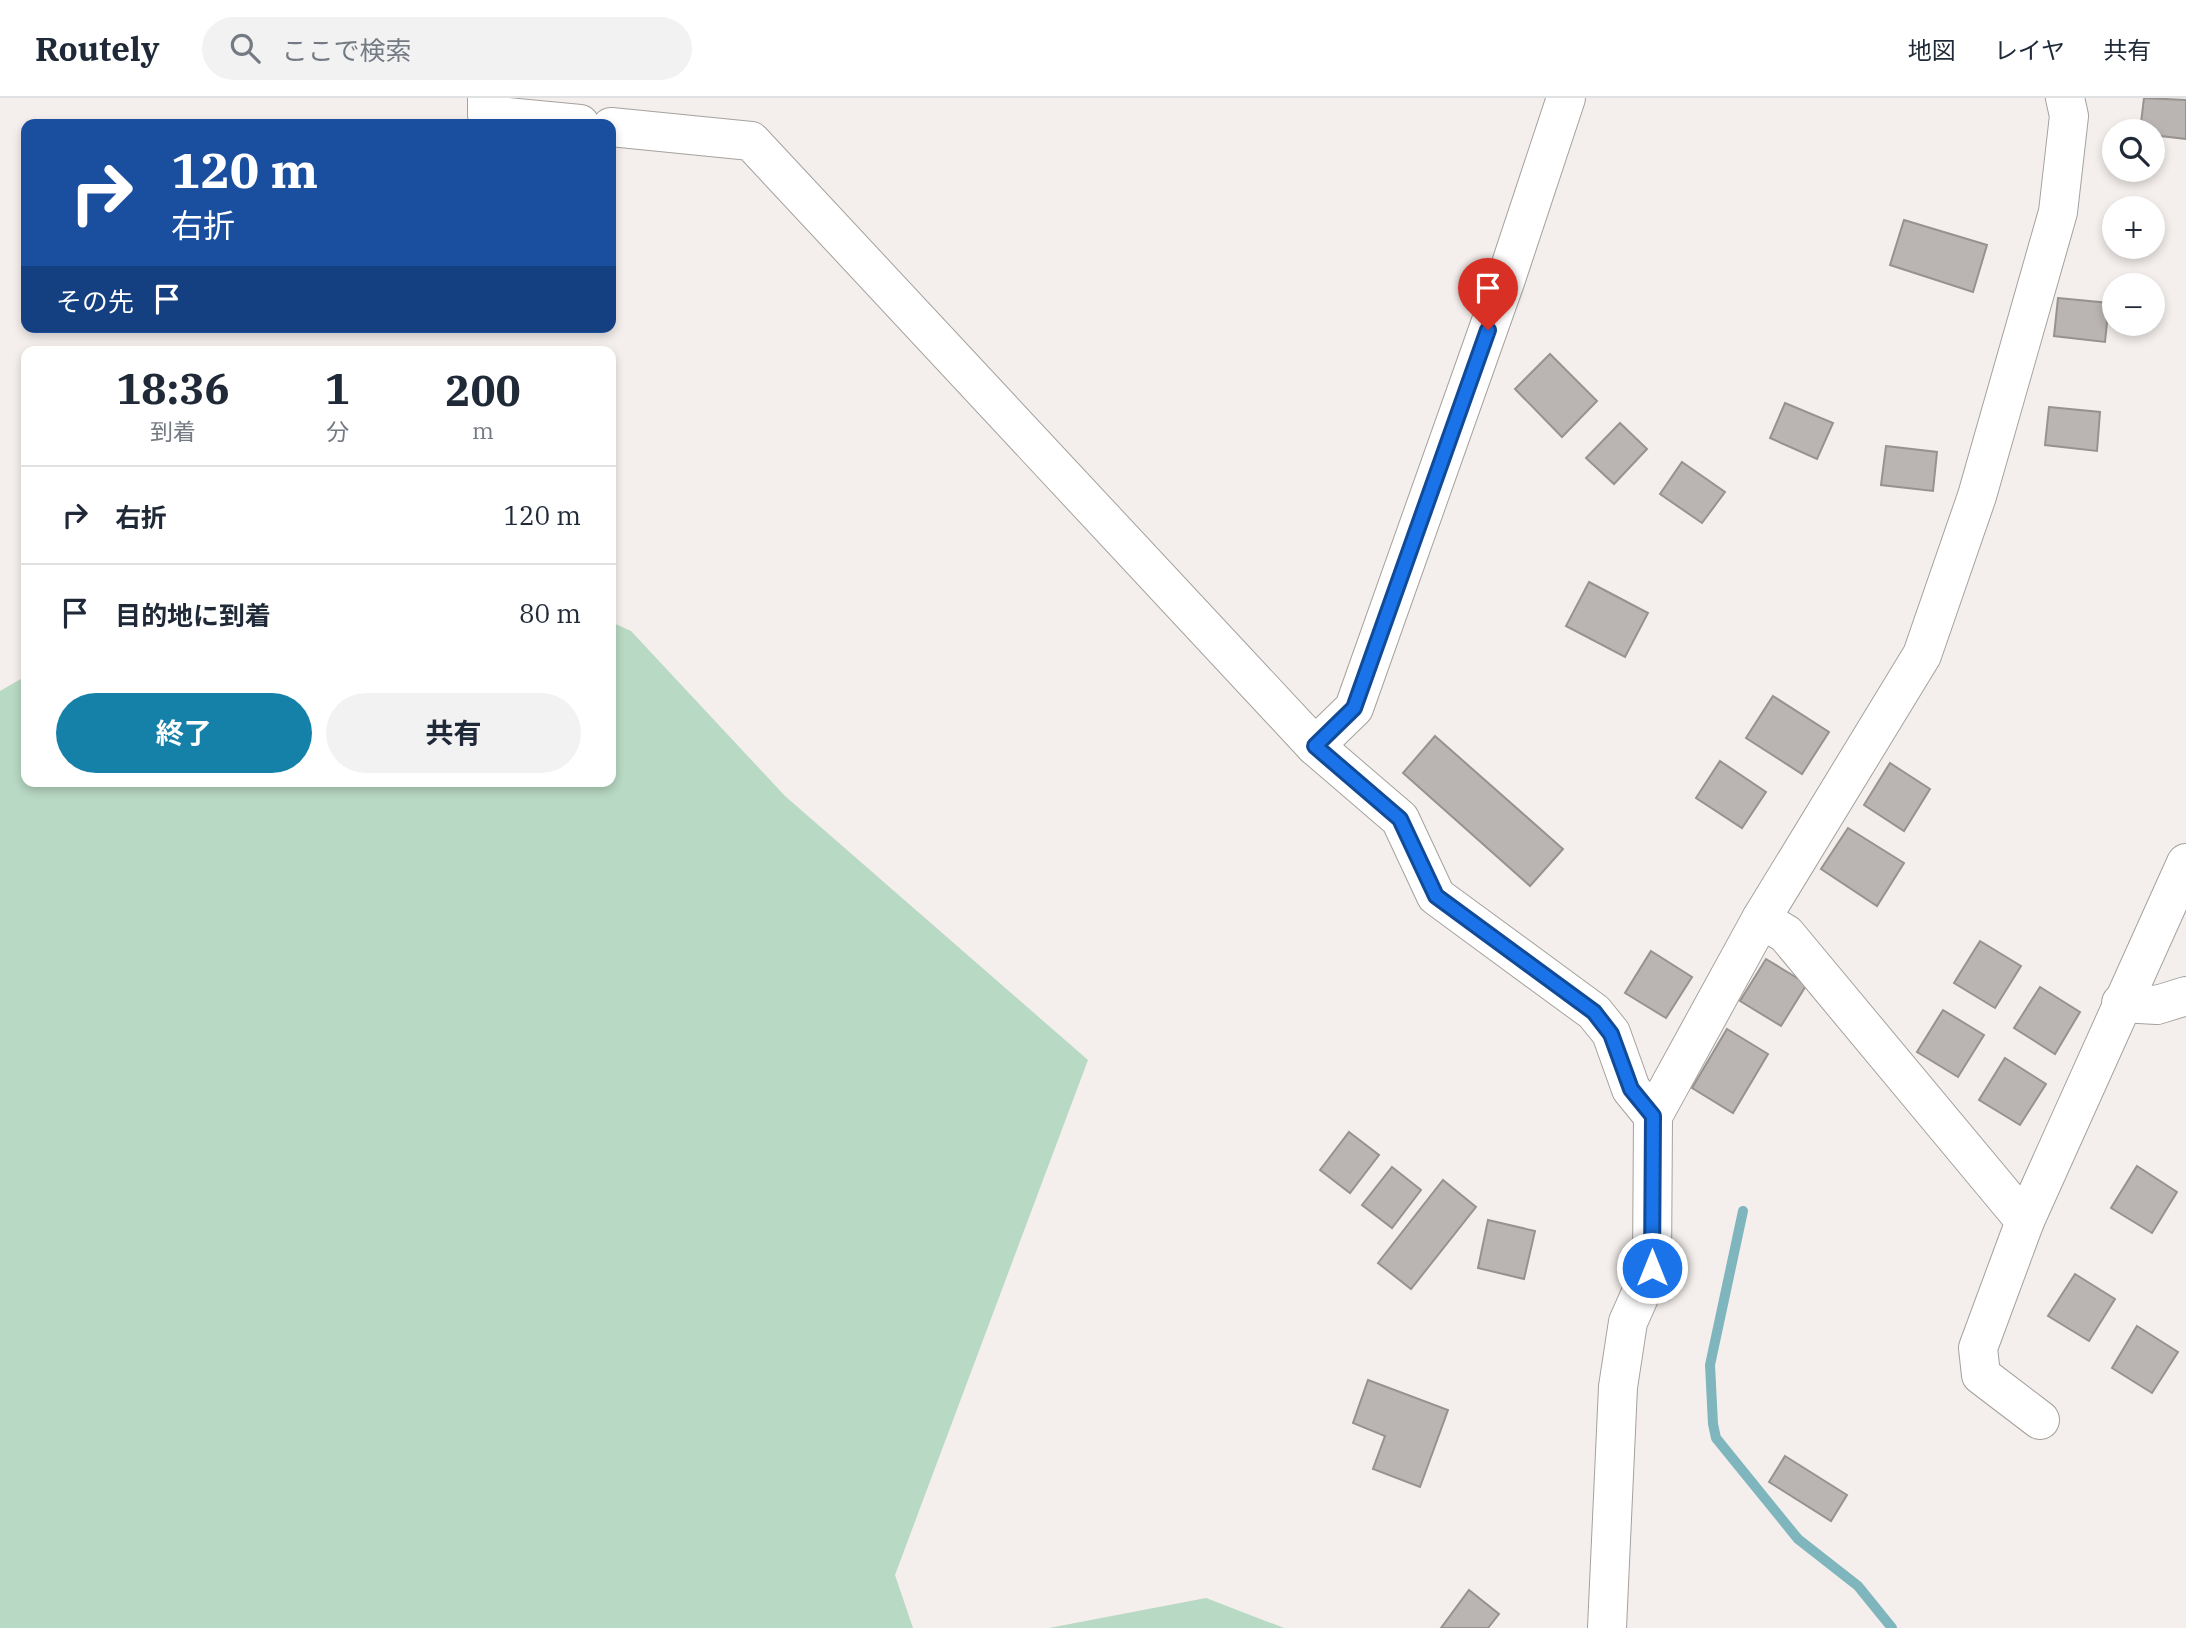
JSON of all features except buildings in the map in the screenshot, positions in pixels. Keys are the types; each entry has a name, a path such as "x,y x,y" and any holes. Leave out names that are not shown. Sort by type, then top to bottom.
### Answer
{"street":[{"path":"487,98 487,115 528,119"},
{"path":"1315,746 1354,708 1506,279 1566,98"},
{"path":"1607,1628 1618,1387 1628,1322 1652,1268 1653,1116 1761,919 1922,655 1977,496 2058,212 2069,116 2065,98"},
{"path":"616,128 751,141 1315,746 1400,819 1436,896 1594,1012 1611,1034 1631,1089 1653,1116"},
{"path":"2040,1420 1981,1375 1978,1348 2025,1221 2186,863"},
{"path":"1761,919 1786,934 2025,1221"},
{"path":"2121,1003 2157,1005 2186,996"}],"green space":[{"path":"616,624 631,631 785,796 1088,1060 895,1575 913,1628 0,1628 0,691 21,679 21,787 616,787"},
{"path":"1206,1598 1284,1628 1049,1628"}],"waterway":[{"path":"1743,1211 1710,1365 1716,1438 1798,1539 1858,1586 1892,1628"}],"route":[{"path":"1488,330 1354,708 1315,746 1400,819 1436,896 1594,1012 1611,1034 1631,1089 1653,1116 1652,1268"}]}
